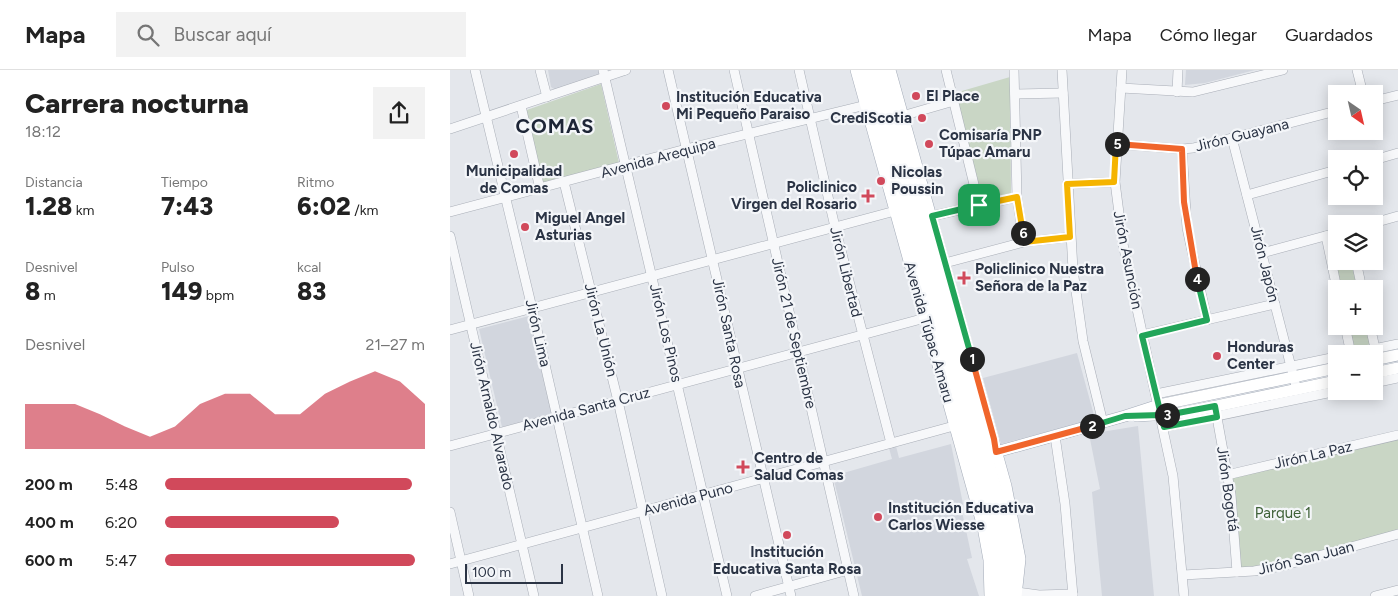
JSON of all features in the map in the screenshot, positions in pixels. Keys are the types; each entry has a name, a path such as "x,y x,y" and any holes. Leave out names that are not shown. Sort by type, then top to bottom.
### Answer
{"highway":[{"name":"Avenida Túpac Amaru","path":"867,70 997,544 1000,579 998,596"},
{"name":"Avenida Túpac Amaru","path":"880,70 927,237 965,423 1008,541 1009,577 1014,595"},
{"path":"912,149 914,167 929,230 927,237"}],"main road":[{"name":"Avenida Túpac Amaru","path":"856,70 925,318 965,423 987,546 990,596"},
{"path":"890,70 994,439 1018,540 1020,559 1014,595"},
{"path":"1383,354 1398,355"},
{"path":"1383,371 1398,368"},
{"path":"996,452 1125,416 1160,410 1292,371 1328,369"},
{"path":"1160,410 1216,412 1328,383"}],"street":[{"name":"Jirón Lima","path":"475,70 598,596"},
{"path":"540,70 547,97"},
{"path":"450,129 547,97 604,74 626,70"},
{"name":"Jirón Santa Rosa","path":"668,70 713,260 736,368 790,591"},
{"name":"Jirón 21 de Septiembre","path":"734,70 854,596"},
{"name":"Jirón Libertad","path":"800,70 835,227 891,443"},
{"path":"946,70 979,205"},
{"path":"1014,70 1017,197 1024,242"},
{"path":"1062,70 1070,237 1083,341 1103,423"},
{"name":"Jirón Asunción","path":"1122,70 1114,182 1123,244 1160,410 1177,506 1184,596"},
{"path":"1176,92 1178,70"},
{"path":"1121,88 1176,92 1209,89 1283,70"},
{"path":"1357,70 1361,85"},
{"name":"Jirón Los Pinos","path":"604,74 727,596"},
{"path":"1015,94 1063,93"},
{"path":"1383,98 1398,94"},
{"path":"902,116 954,101"},
{"name":"Avenida Arequipa","path":"450,212 686,149 866,105"},
{"path":"521,106 540,189"},
{"name":"Jirón Guayana","path":"1116,144 1182,149 1328,113"},
{"name":"Jirón Japón","path":"1232,138 1297,390"},
{"path":"1182,149 1187,228 1207,320"},
{"path":"1383,157 1398,153"},
{"path":"1247,195 1328,172"},
{"name":"Jirón La Unión","path":"564,182 618,401 662,596"},
{"path":"1067,184 1114,182"},
{"path":"932,216 1017,197"},
{"path":"450,330 895,211"},
{"path":"1383,220 1398,216"},
{"name":"Jirón Arnaldo Alvarado","path":"450,236 534,596"},
{"path":"1262,253 1326,236 1335,280"},
{"path":"945,263 1024,242 1070,237"},
{"path":"1142,336 1275,304"},
{"name":"Avenida Santa Cruz","path":"450,446 925,318"},
{"path":"1383,350 1398,344"},
{"path":"1292,371 1328,360"},
{"path":"1383,381 1398,378"},
{"path":"1216,412 1328,393"},
{"name":"Jirón Bogotá","path":"1216,412 1227,475 1237,572"},
{"name":"Avenida Puno","path":"450,564 965,423"},
{"name":"Jirón La Paz","path":"1227,475 1398,435"},
{"path":"1014,595 1073,595 1065,504 1055,436"},
{"path":"450,512 469,596"},
{"name":"Jirón San Juan","path":"1183,575 1237,572 1282,566 1398,534"},
{"path":"755,596 790,591 848,570"},
{"path":"1375,596 1398,590"}],"shaded area":[{"path":"548,70 598,70 599,75 557,91 551,87"},
{"path":"1186,70 1255,70 1205,83 1185,85"},
{"path":"529,316 552,415 502,427 479,329"},
{"path":"1077,353 1095,419 1001,444 983,378"},
{"path":"1138,426 1154,596 1102,596 1092,492 1100,489 1089,434"},
{"path":"951,444 963,504 961,507 972,558 967,559 979,596 862,596 833,476 892,459 889,448 896,446 899,458"}],"green space":[{"path":"1010,77 1011,196 981,202 955,93"},
{"path":"601,84 619,163 540,186 524,111"},
{"path":"1336,270 1353,270 1356,280 1338,280"},
{"path":"1351,335 1368,335 1371,344 1353,345"},
{"name":"Parque 1","path":"1398,439 1398,530 1282,562 1243,569 1240,567 1232,478"}],"place":[{"name":"El Place","path":"916,96"},
{"name":"Institución Educativa Mi Pequeño Paraiso","path":"666,106"},
{"name":"CrediScotia","path":"922,118"},
{"name":"Comisaría PNP Túpac Amaru","path":"929,144"},
{"name":"Municipalidad de Comas","path":"514,154"},
{"name":"Nicolas Poussin","path":"881,181"},
{"name":"Policlinico Virgen del Rosario","path":"868,196"},
{"name":"Miguel Angel Asturias","path":"525,227"},
{"name":"Policlinico Nuestra Señora de la Paz","path":"964,278"},
{"name":"Honduras Center","path":"1217,356"},
{"name":"Centro de Salud Comas","path":"743,467"},
{"name":"Institución Educativa Carlos Wiesse","path":"878,517"},
{"name":"Institución Educativa Santa Rosa","path":"787,535"}],"district":[{"name":"COMAS","path":"555,126"}],"route":[{"path":"979,205 932,216 996,452 1125,416 1161,415 1164,427 1217,417 1215,406 1183,413 1161,415 1142,336 1207,320 1187,228 1182,149 1116,144 1114,182 1067,184 1070,237 1024,242 1017,197 979,205"}]}
